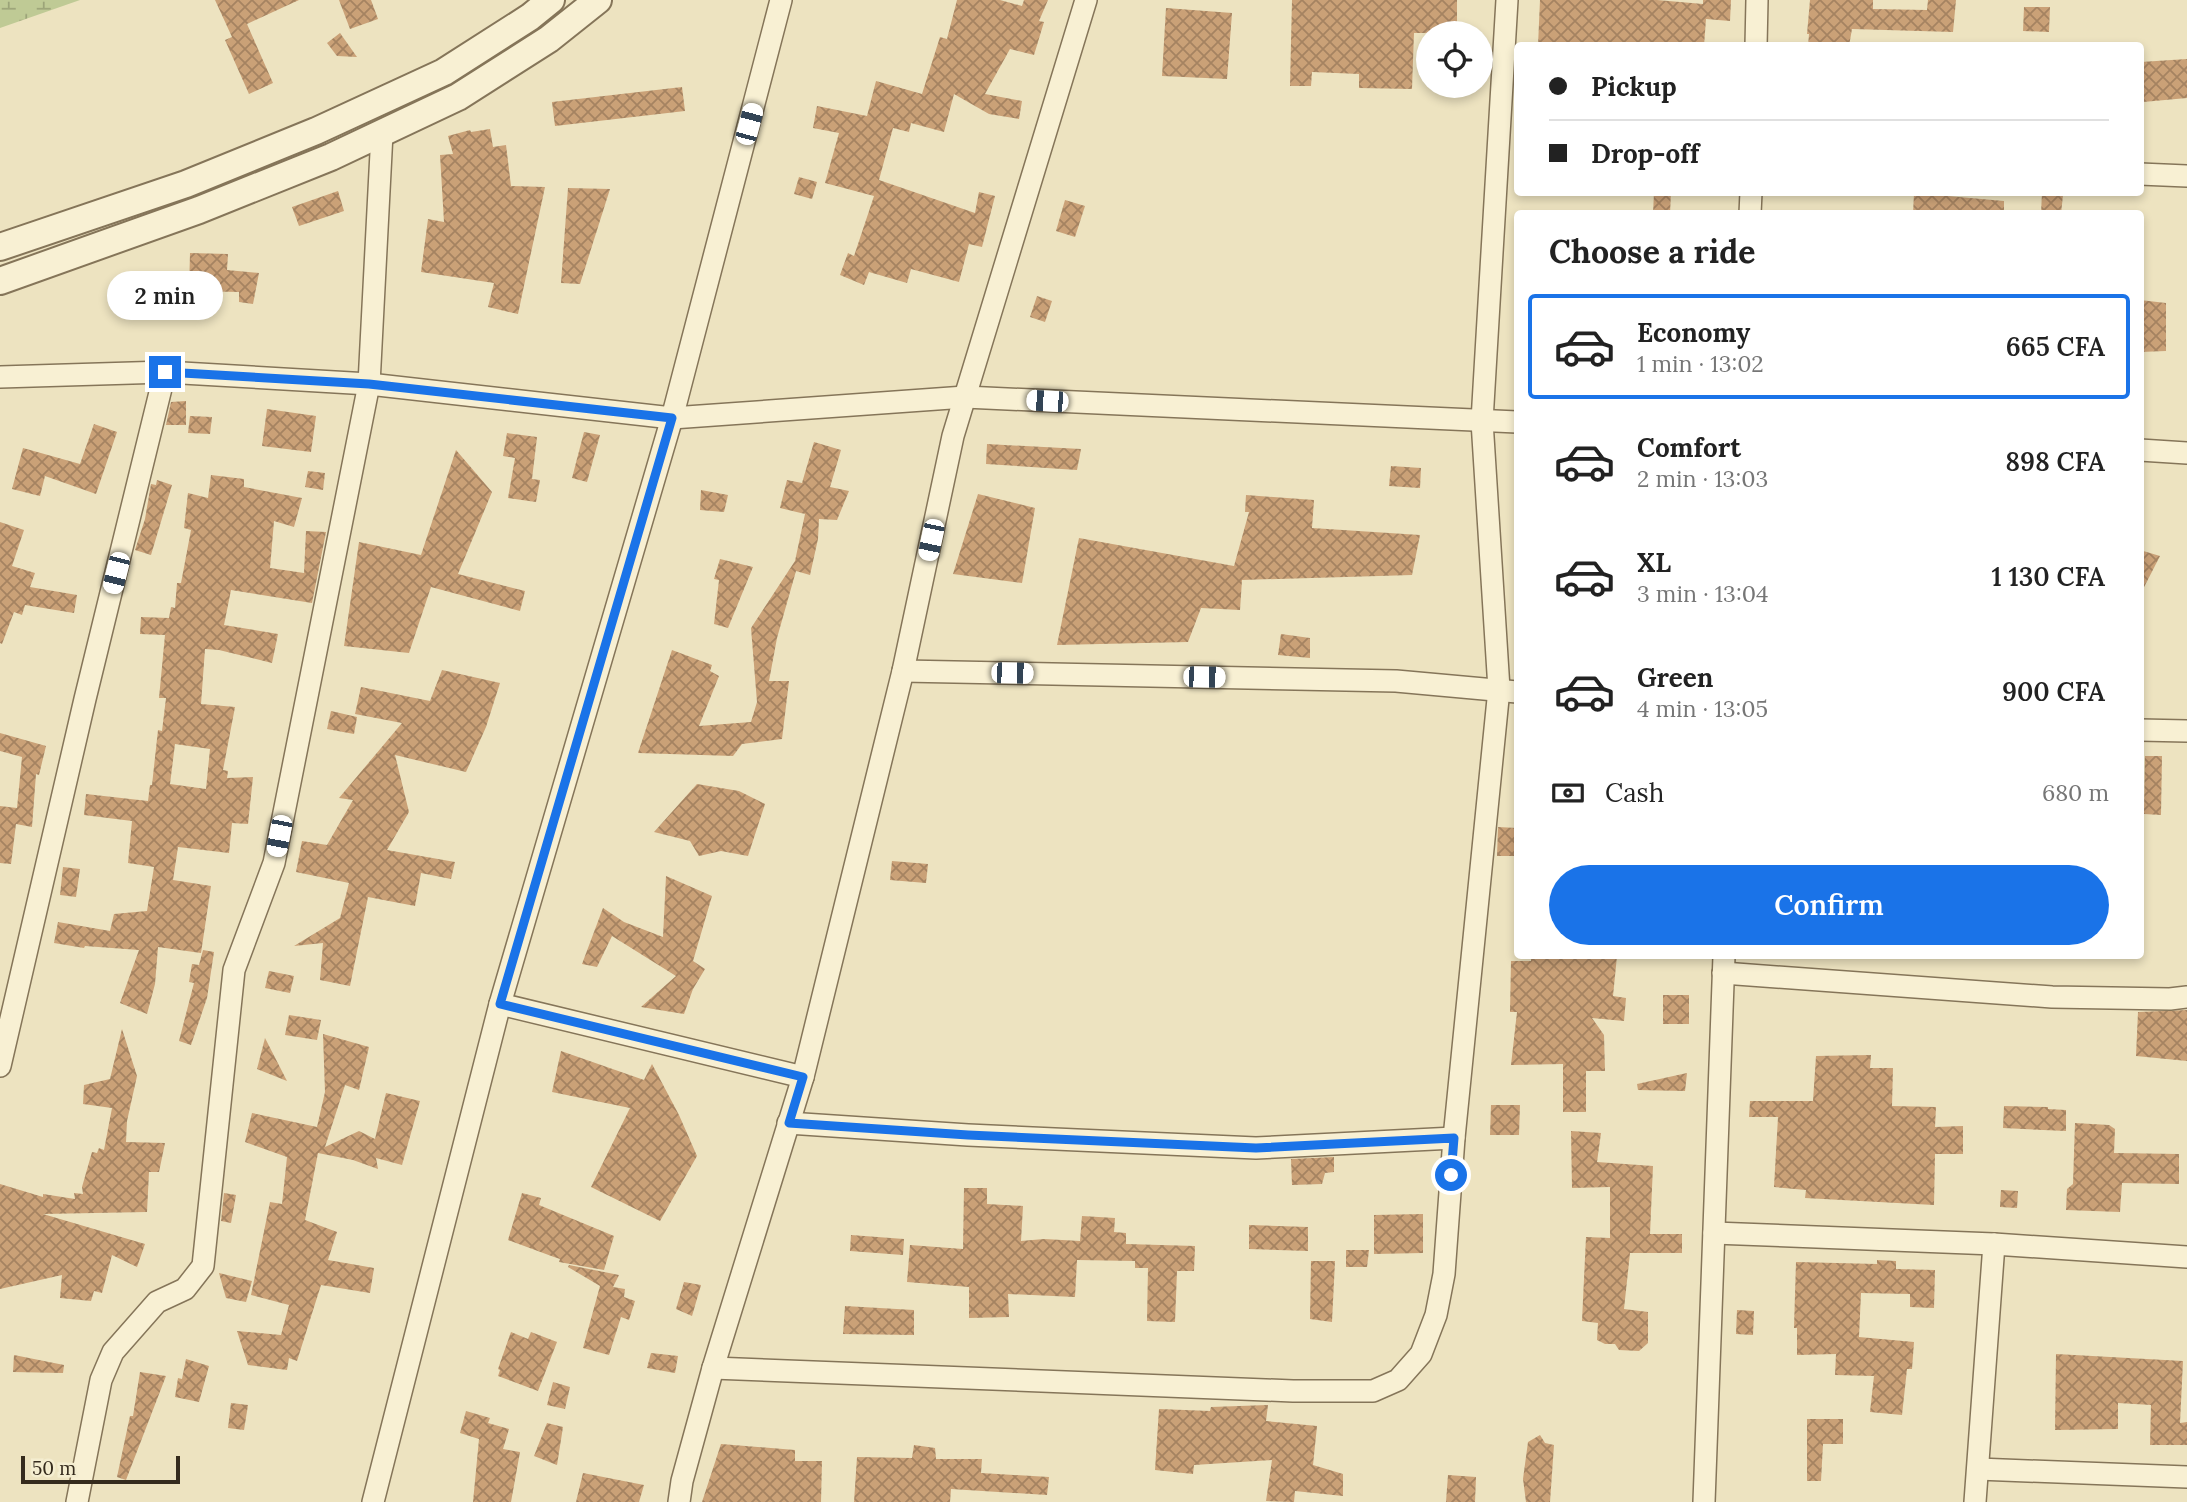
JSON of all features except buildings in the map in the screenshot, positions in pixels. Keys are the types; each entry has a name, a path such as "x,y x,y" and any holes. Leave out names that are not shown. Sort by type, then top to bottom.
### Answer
{"street":[{"path":"0,247 186,184 316,131 444,72 530,17 551,0"},
{"path":"0,282 199,210 331,157 382,133 458,97 549,39 598,0"},
{"path":"373,1502 500,1004 672,418 781,0"},
{"path":"679,1502 682,1481 713,1368 803,1077 903,671 953,436 1086,0"},
{"path":"713,1368 1293,1391 1373,1391 1398,1380 1421,1354 1436,1315 1444,1274 1454,1138 1508,691 1482,421 1507,0"},
{"path":"1756,42 1758,0"},
{"path":"77,1502 101,1380 113,1352 157,1303 185,1289 203,1266 234,970 274,863 369,384 382,133"},
{"path":"2144,174 2187,176"},
{"path":"0,377 165,372 369,384 672,418 965,397 1514,422"},
{"path":"0,1066 85,699 165,372"},
{"path":"2144,450 2187,453"},
{"path":"903,671 1396,681 1508,691"},
{"path":"2144,730 2187,731"},
{"path":"1704,1502 1723,964 2052,997 2187,997"},
{"path":"500,1004 803,1077"},
{"path":"789,1123 968,1135 1256,1148 1454,1138"},
{"path":"1714,1233 1994,1244 2187,1257"},
{"path":"1975,1502 1994,1244"},
{"path":"1978,1469 2187,1477"}],"green space":[{"path":"0,0 80,0 0,28"}],"route":[{"path":"165,372 369,384 672,418 500,1004 803,1077 789,1123 968,1135 1256,1148 1454,1138 1451,1175"}]}
